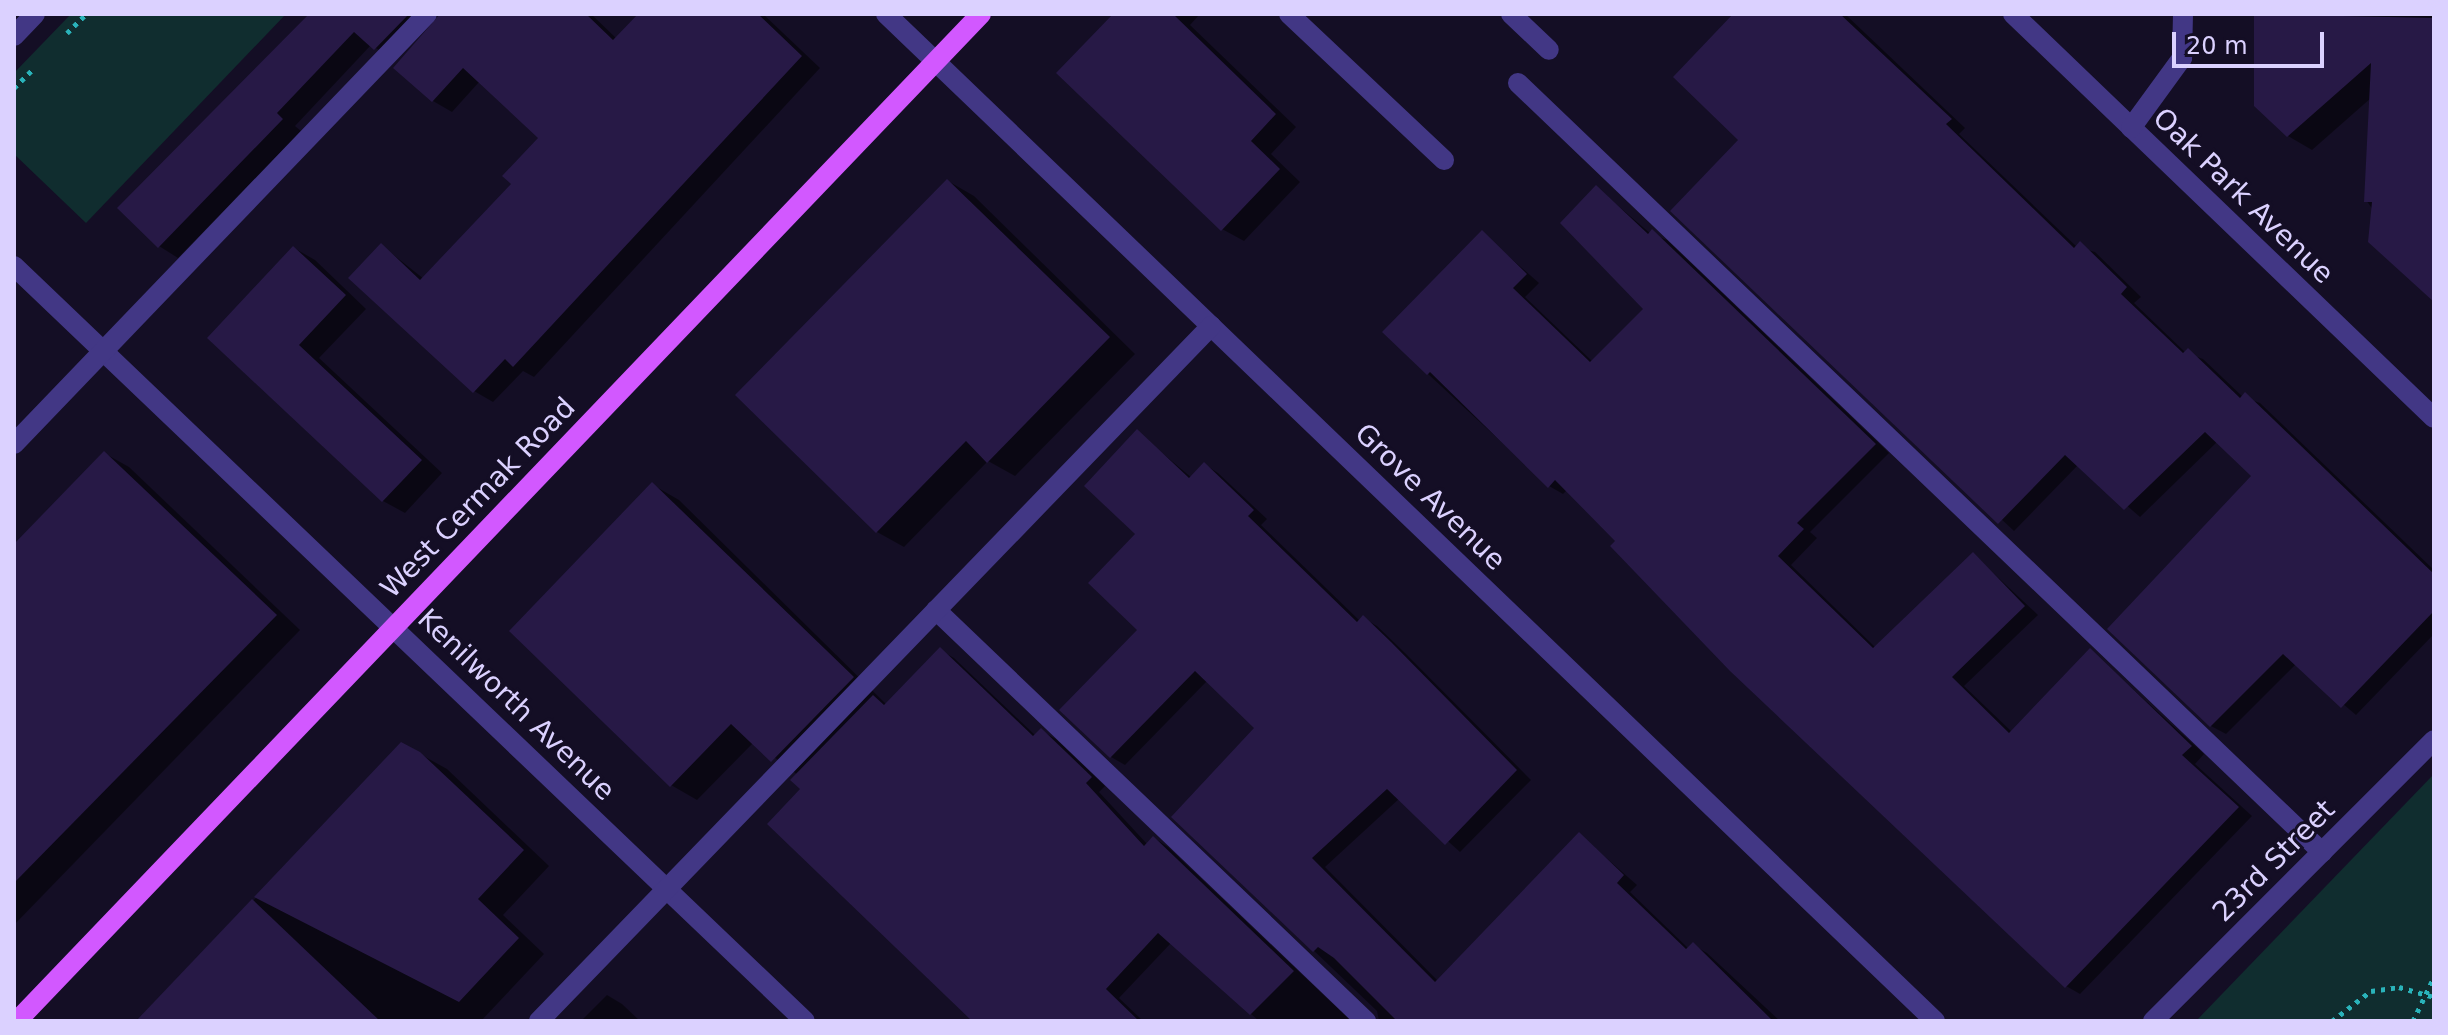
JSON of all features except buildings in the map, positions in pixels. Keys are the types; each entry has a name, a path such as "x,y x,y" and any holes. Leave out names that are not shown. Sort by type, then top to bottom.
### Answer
{"main road":[{"name":"West Cermak Road","path":"17,1021 981,14"}],"street":[{"path":"14,36 35,14"},
{"path":"14,444 427,14"},
{"name":"Grove Avenue","path":"886,14 1935,1021"},
{"path":"1289,14 1444,160"},
{"path":"1511,14 1549,50"},
{"name":"Oak Park Avenue","path":"2013,14 2434,418"},
{"path":"2131,128 2182,58 2183,14"},
{"path":"1518,83 2322,852"},
{"name":"Kenilworth Avenue","path":"14,266 805,1021"},
{"path":"539,1021 1211,326"},
{"path":"936,610 1366,1021"},
{"name":"23rd Street","path":"2153,1021 2434,740"}],"path":[{"path":"2413,1021 2434,977"},
{"path":"2332,1021 2371,991 2399,987 2434,997"}],"green space":[{"path":"71,14 286,14 86,223 14,154 14,73"},
{"path":"2434,774 2434,1021 2196,1021"}]}
